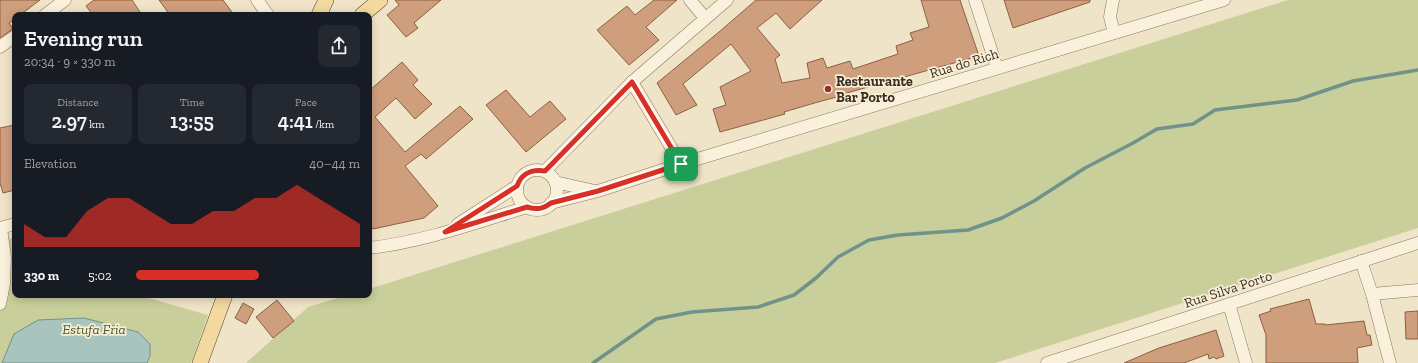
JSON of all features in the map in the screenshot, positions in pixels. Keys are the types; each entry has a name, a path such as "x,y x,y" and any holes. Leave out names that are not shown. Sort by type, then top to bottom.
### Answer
{"main road":[{"path":"320,12 326,0"},
{"path":"365,12 376,1"},
{"path":"200,363 224,298"}],"street":[{"path":"49,12 65,0"},
{"path":"257,0 266,12"},
{"path":"690,0 705,18"},
{"path":"545,171 632,82 726,0"},
{"path":"975,0 997,68"},
{"path":"1113,0 1110,17 1114,33"},
{"name":"Rua do Rich","path":"551,203 598,191 681,164 1224,0"},
{"path":"0,47 12,38"},
{"path":"632,82 681,164"},
{"path":"372,248 445,232 527,207 540,209 546,207 555,197 557,190 555,182 545,171 530,171 524,175 517,186 445,232"},
{"name":"Rua do Rich","path":"555,182 598,191"},
{"path":"517,186 519,198 527,207"},
{"path":"0,304 4,284 5,264 0,228 12,225"},
{"name":"Rua Silva Porto","path":"1047,363 1418,243"},
{"path":"1361,261 1372,294 1390,363"},
{"path":"1372,294 1418,290"},
{"path":"1229,304 1246,363"}],"green space":[{"path":"1288,0 1418,0 1418,228 995,363 246,363 308,307 338,298 372,298 372,288"},
{"name":"Estufa Fria","path":"12,238 12,298 148,298 208,315 191,363 0,363 0,241"}],"water":[{"path":"84,318 138,332 150,344 150,356 147,363 2,363 14,334 38,320"}],"building":[{"path":"0,0 40,0 24,12 12,12 12,21 9,23 12,30 0,38"},
{"path":"94,0 132,0 140,12 91,12 86,6"},
{"path":"159,0 223,0 232,12 168,12"},
{"path":"395,0 441,0 414,23 418,28 406,37 387,15 399,5"},
{"path":"654,0 677,0 646,27 659,40 629,65 597,30 627,6 635,15"},
{"path":"756,0 822,0 790,29 776,13 757,28 780,55 775,59 782,83 810,78 807,63 823,58 827,68 850,61 853,69 898,54 896,46 913,40 910,33 929,27 921,0 960,0 979,56 836,96 837,97 784,112 785,114 720,132 713,109 726,105 720,87 751,71 731,44 683,84 697,105 676,115 657,83"},
{"path":"1004,0 1090,0 1090,2 1013,28"},
{"path":"402,62 418,80 413,85 432,104 415,119 396,98 375,117 405,152 460,106 473,119 426,159 421,154 405,166 438,206 424,218 373,229 372,228 372,88"},
{"path":"506,90 530,117 550,101 566,119 526,152 486,105"},
{"path":"12,125 12,191 3,193 0,183 0,128"},
{"path":"1309,299 1316,324 1325,325 1364,321 1367,335 1370,335 1372,345 1357,348 1358,363 1266,363 1266,335 1259,315 1271,311 1270,309"},
{"path":"277,300 294,321 273,338 256,317"},
{"path":"243,303 254,309 246,324 235,318"},
{"path":"1418,311 1418,339 1406,339 1405,312"},
{"path":"1216,330 1224,356 1216,359 1214,357 1209,359 1208,354 1184,363 1124,363 1159,348"}],"waterway":[{"path":"593,363 656,319 692,312 758,307 794,295 816,278 838,257 869,240 898,235 968,230 1002,218 1034,201 1085,168 1157,129 1193,124 1215,110 1297,100 1353,81 1418,70"}],"place":[{"name":"Restaurante Bar Porto","path":"828,89"}],"route":[{"path":"632,82 681,164 598,191 551,203 540,209 527,207 445,232 517,186 524,175 530,171 545,171 632,82"}]}
